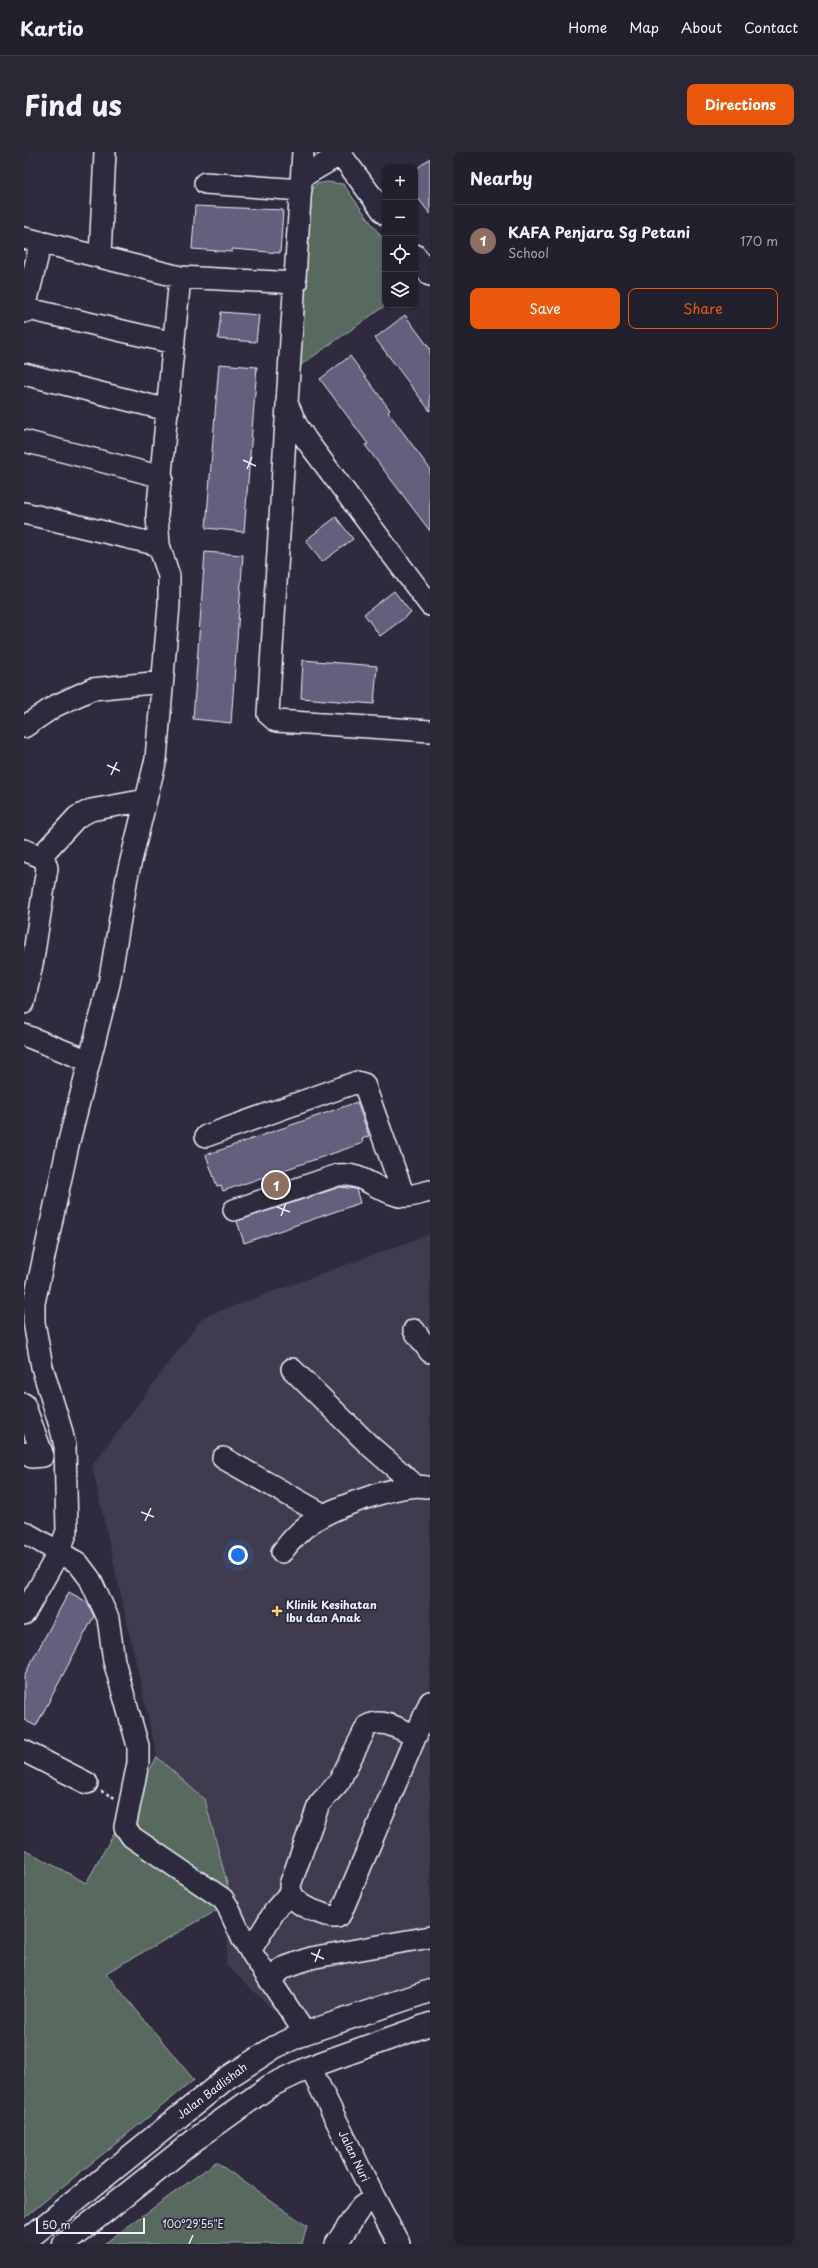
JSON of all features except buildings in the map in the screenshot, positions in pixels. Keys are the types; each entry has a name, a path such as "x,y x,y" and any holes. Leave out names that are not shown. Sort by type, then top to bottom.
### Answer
{"main road":[{"name":"Jalan Badlishah","path":"24,2242 227,2078 275,2047 305,2033 430,1991"},
{"path":"64,2244 196,2139 252,2097 270,2086 310,2067 430,2024"}],"street":[{"path":"100,256 105,152"},
{"path":"303,152 268,714 276,721 430,731"},
{"path":"205,183 301,183 340,153 382,210"},
{"path":"174,342 24,310 32,240 180,277 296,283"},
{"path":"418,259 430,275"},
{"path":"24,1614 59,1552 67,1531 63,1437 42,1368 34,1322 34,1303 44,1250 109,984 127,877 156,759 170,605 169,576 159,545 157,515 162,477 180,277"},
{"path":"24,374 168,410"},
{"path":"287,403 296,424 307,441 430,605"},
{"path":"24,441 162,477"},
{"path":"24,512 159,545"},
{"path":"25,724 55,706 92,689 162,682"},
{"path":"24,1002 47,877 46,863 32,853 77,817 97,809 146,800"},
{"path":"24,1035 89,1061"},
{"path":"206,1136 357,1082 364,1084 404,1196"},
{"path":"234,1210 338,1175 348,1174 357,1176 397,1196 430,1191"},
{"path":"414,1330 430,1352"},
{"path":"292,1369 369,1445 423,1487"},
{"path":"24,1404 33,1455"},
{"path":"223,1458 324,1515"},
{"path":"282,1552 295,1535 324,1515 354,1503 423,1487"},
{"path":"24,1532 59,1552 84,1570 100,1597 108,1618 114,1660 138,1746 138,1763 125,1827 132,1837 223,1899 250,1951 305,2033"},
{"path":"416,1736 382,1722 373,1722 367,1726 339,1782 319,1804 290,1885 290,1893 296,1902 331,1917 337,1917 341,1914 416,1736 430,1702"},
{"path":"24,1751 86,1783"},
{"path":"250,1951 276,1909 290,1893"},
{"path":"270,1981 283,1968 310,1958 430,1937"},
{"name":"Jalan Nuri","path":"310,2067 374,2197 399,2244"},
{"path":"336,2244 361,2207 374,2197"}],"path":[{"path":"86,1783 129,1805"}],"shaded area":[{"name":"Klinik Kesihatan Ibu dan Anak","path":"430,1234 430,1978 289,2025 226,1965 230,1896 205,1800 157,1757 92,1466 203,1317"}],"green space":[{"path":"327,182 343,184 382,238 382,308 301,365 296,345 308,196 316,184"},
{"path":"157,1757 205,1800 232,1902 106,1973 194,2080 24,2218 24,1849 86,1883"},
{"path":"216,2162 307,2226 302,2244 104,2244"}],"place":[{"name":"KAFA Penjara Sg Petani","path":"276,1185"},
{"name":"Klinik Kesihatan Ibu dan Anak","path":"277,1611"}]}
